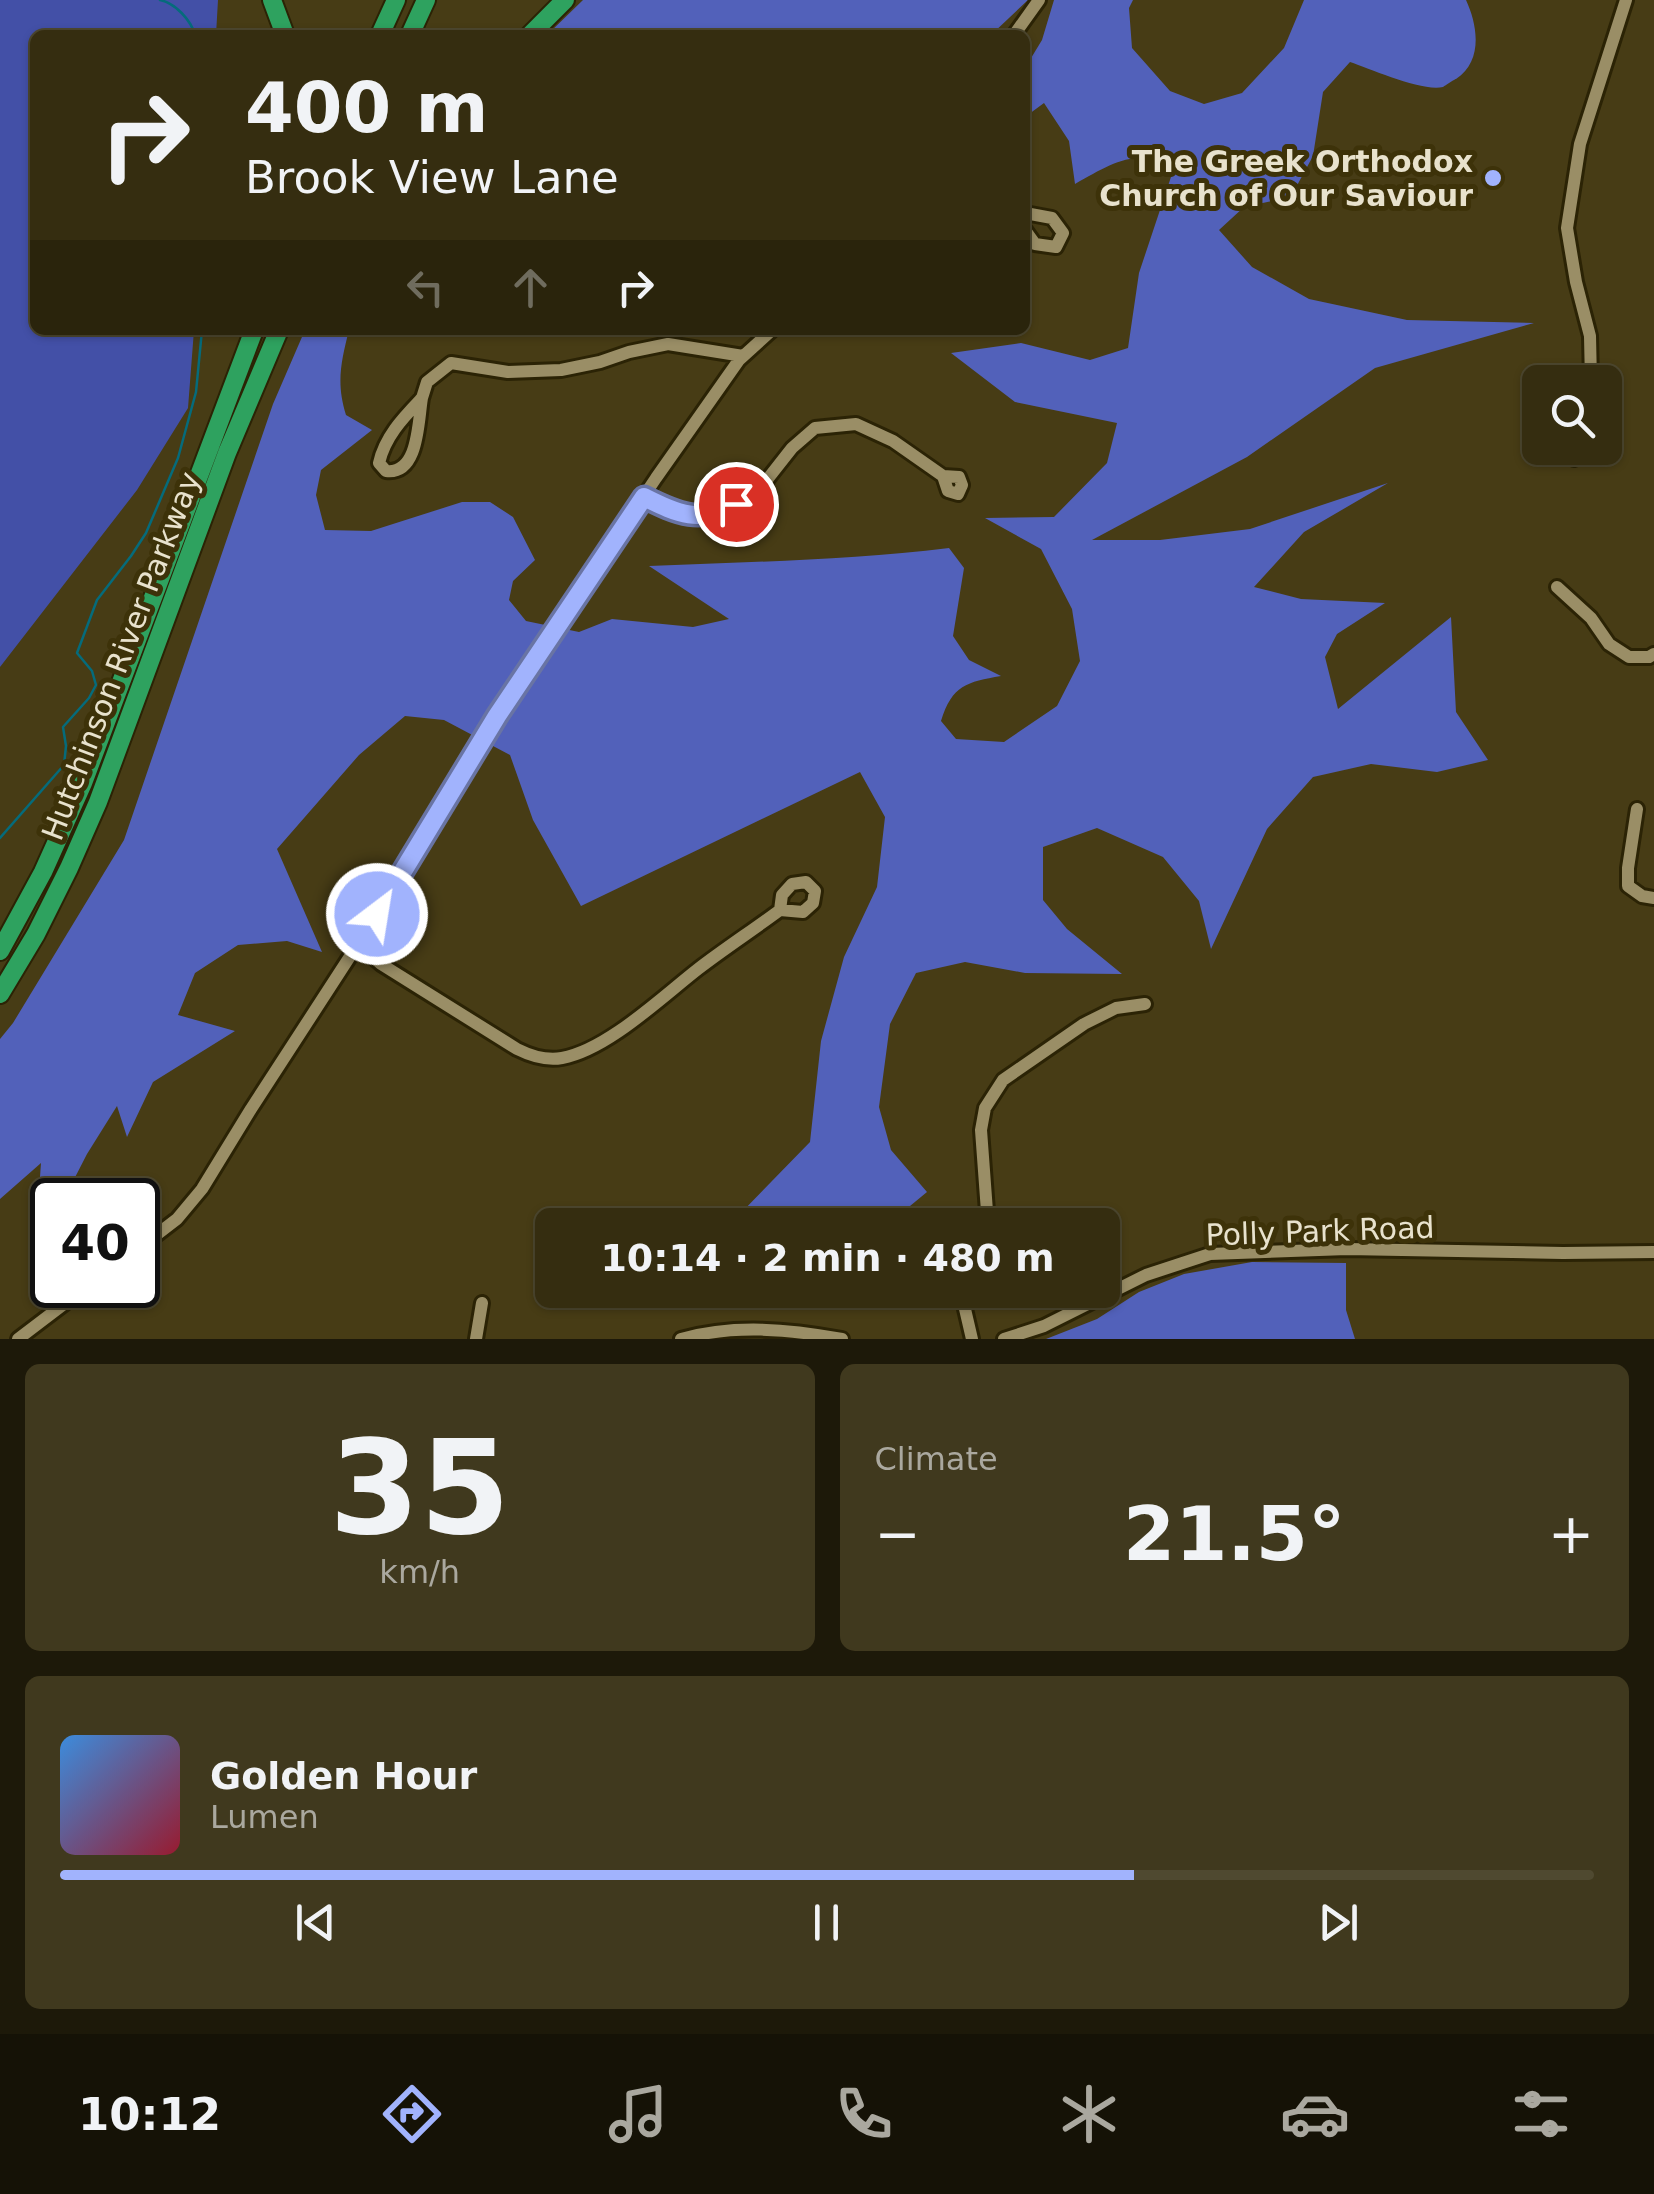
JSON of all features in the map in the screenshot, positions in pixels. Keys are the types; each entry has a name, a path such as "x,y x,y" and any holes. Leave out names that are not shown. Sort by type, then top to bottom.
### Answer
{"highway":[{"path":"272,0 284,30"},
{"path":"382,30 396,0"},
{"path":"412,30 426,0"},
{"path":"535,30 565,0"},
{"name":"Hutchinson River Parkway","path":"0,952 44,872 83,783 250,335"},
{"name":"Hutchinson River Parkway","path":"0,994 36,934 98,802 222,467 277,335"},
{"path":"260,375 285,335"}],"street":[{"path":"1018,30 1039,0"},
{"path":"1590,365 1590,336 1567,228 1580,144 1626,0"},
{"path":"1030,215 1052,218 1063,234 1056,248 1035,244 1030,237"},
{"path":"160,1233 177,1220 202,1189 497,716 644,497 744,356 767,335"},
{"path":"422,398 383,448 380,463 386,471 400,470 408,462 427,382 452,363 508,372 561,370 668,344 744,356"},
{"path":"644,497 678,514 718,514 755,494 792,448 815,428 856,424 893,441 944,476"},
{"path":"1557,587 1591,618 1609,644 1629,658 1654,654"},
{"path":"1637,809 1628,886 1642,896 1654,898"},
{"path":"358,944 382,964 517,1049 528,1055 559,1059 616,1033 780,910"},
{"path":"987,1208 981,1130 985,1108 1003,1080 1084,1024 1116,1008 1145,1004"},
{"name":"Polly Park Road","path":"1004,1339 1044,1326 1146,1276 1210,1254 1347,1249 1654,1252"},
{"path":"476,1339 482,1303"},
{"path":"18,1339 59,1308"},
{"path":"965,1308 972,1339"},
{"path":"681,1339 780,1330 842,1339"}],"shaded area":[{"path":"0,0 218,0 216,30 30,30 30,335 194,335 188,408 137,490 0,667"},
{"path":"583,0 1028,0 996,30 552,30"},
{"path":"1054,0 1133,0 1129,8 1132,48 1170,91 1204,104 1242,93 1284,48 1304,0 1466,0 1476,42 1465,72 1443,87 1434,88 1350,62 1323,92 1313,156 1294,191 1277,200 1244,207 1219,230 1252,267 1309,299 1407,320 1534,323 1375,368 1247,457 1092,540 1160,540 1250,529 1388,483 1304,532 1254,587 1301,599 1385,603 1337,634 1325,657 1338,709 1451,617 1456,712 1488,760 1437,772 1371,764 1313,777 1267,829 1211,949 1199,901 1163,857 1097,828 1043,847 1043,900 1067,929 1122,974 1025,973 965,962 916,973 890,1024 879,1107 891,1150 927,1192 908,1208 746,1208 810,1142 821,1041 844,957 877,887 885,817 860,772 581,906 533,820 510,755 444,720 405,716 359,755 277,849 322,952 287,941 238,945 195,973 178,1015 235,1031 153,1082 127,1137 117,1106 75,1178 40,1178 41,1163 0,1199 0,1039 124,840 273,404 303,335 348,335 341,372 346,415 372,430 321,470 316,495 325,530 371,531 462,502 490,502 513,517 535,560 513,581 509,600 526,621 579,632 612,619 693,627 729,619 649,566 836,558 949,548 964,568 953,636 969,660 1001,676 962,687 950,700 941,721 956,739 1004,742 1057,706 1080,661 1072,609 1041,549 985,518 1054,517 1107,463 1117,423 1015,402 951,353 1021,343 1090,360 1128,348 1139,273 1175,165 1135,158 1075,184 1069,141 1044,103 1030,113 1030,60 1042,40"},
{"path":"1252,1262 1346,1263 1346,1310 1355,1339 1046,1339 1097,1319 1120,1308 1139,1292 1184,1274"}],"waterway":[{"path":"160,0 182,13 193,30"},
{"path":"0,838 64,765 63,727 96,685 92,671 77,653 97,600 146,533 178,458 196,392 202,335"}],"place":[{"name":"The Greek Orthodox Church of Our Saviour","path":"1493,178"}],"route":[{"path":"377,914 497,716 644,497 678,514 718,514 736,504"}]}
